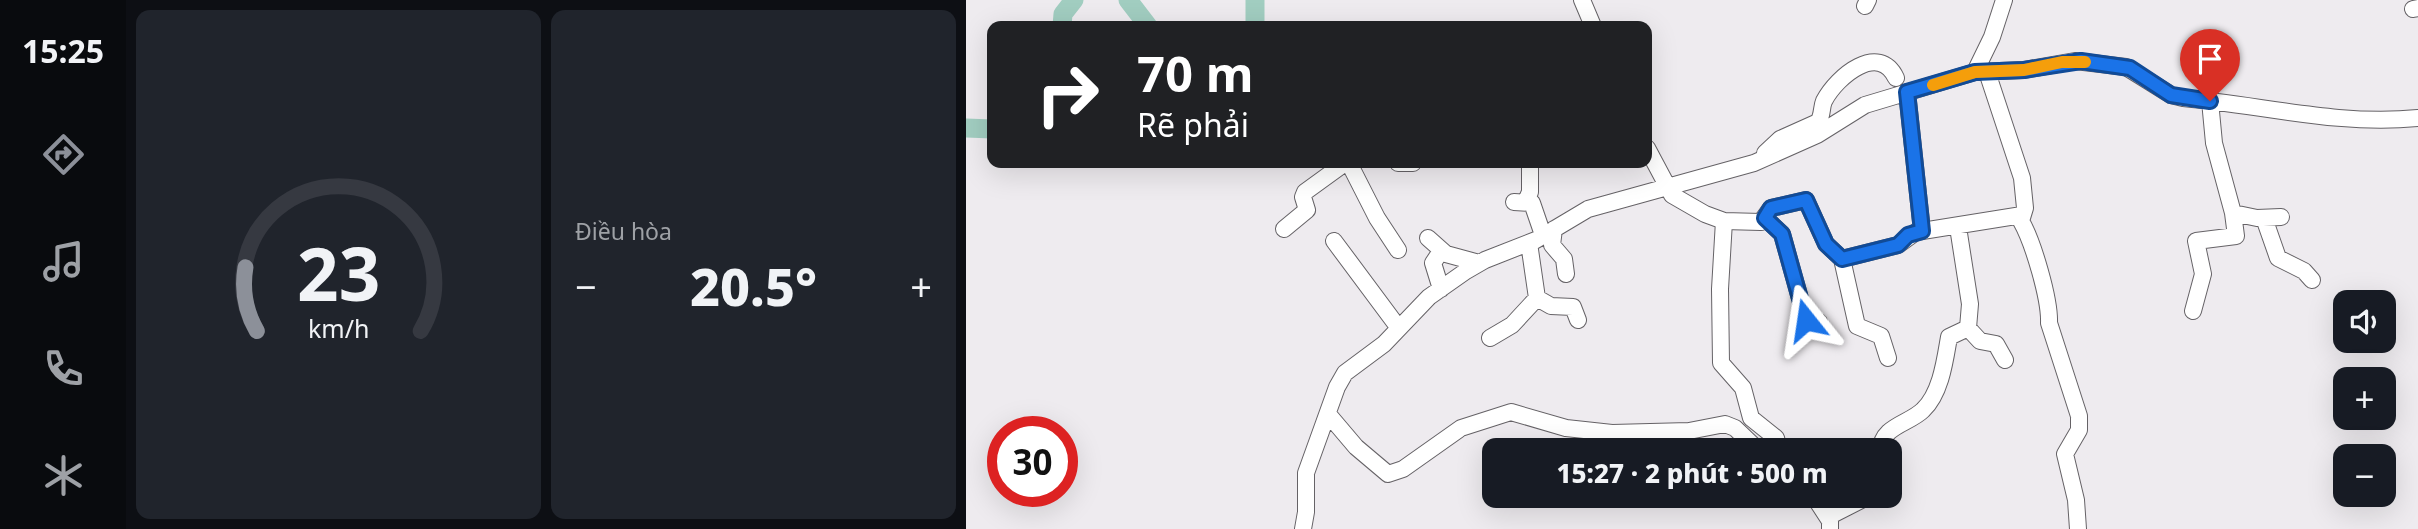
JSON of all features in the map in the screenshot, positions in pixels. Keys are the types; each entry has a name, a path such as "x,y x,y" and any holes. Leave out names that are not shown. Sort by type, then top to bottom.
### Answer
{"street":[{"path":"1583,0 1591,21"},
{"path":"2004,0 1981,72 2022,177 2025,208 2021,221 2031,239 2050,309 2049,323 2079,416 2079,430 2065,454 2076,500 2078,529"},
{"path":"1763,159 1767,150 1780,139 1818,122 1822,105 1853,69 1875,61 1889,65 1896,78"},
{"path":"1303,529 1306,473 1342,376 1384,344 1398,327 1441,289 1479,264 1542,236 1588,209 1763,159 1817,135 1850,113 1907,92 1981,72 2024,70 2075,61 2126,67 2171,95 2326,117 2374,121 2418,118"},
{"path":"1835,87 1850,113"},
{"path":"1907,92 1922,231"},
{"path":"2193,311 2203,274 2196,242 2236,236 2233,213 2214,143 2210,101"},
{"path":"1652,159 1665,187 1688,205 1724,221 1757,223 1765,218 1771,208 1806,200 1826,244 1842,259 1857,326 1881,336 1888,358"},
{"path":"1284,229 1307,210 1303,197 1305,192 1340,168"},
{"path":"1350,168 1398,250"},
{"path":"1490,338 1512,325 1538,298 1542,236 1535,208 1520,202 1530,192 1530,168"},
{"path":"2233,213 2264,218 2281,217"},
{"path":"1842,259 1898,245 1908,235 1922,231 2022,215"},
{"path":"1765,218 1782,234 1806,320 1819,321"},
{"path":"2264,218 2278,258 2304,271 2312,280"},
{"path":"1724,221 1720,289 1721,363 1743,388 1751,418 1776,438"},
{"path":"1958,227 1970,304 1968,328 1980,341 1996,344 2005,360"},
{"path":"1542,236 1563,259 1566,274"},
{"path":"1428,238 1441,251 1479,264"},
{"path":"1334,241 1398,327"},
{"path":"1441,251 1433,263 1441,289"},
{"path":"1538,298 1551,306 1573,307 1578,320"},
{"path":"1885,438 1887,433 1926,407 1939,383 1950,337 1968,328"},
{"path":"1328,415 1356,447 1380,470 1388,474 1403,469 1461,428 1511,412 1566,428 1612,433 1689,431 1725,424 1735,428 1745,438"},
{"path":"1829,523 1852,508"}],"waterway":[{"path":"1062,21 1063,14 1074,0"},
{"path":"1128,0 1144,21"},
{"path":"1255,0 1255,21"},
{"path":"966,128 987,129"}],"slow traffic":[{"path":"1933,85 1975,72 2024,70 2062,62 2085,62"}],"route":[{"path":"1806,320 1782,234 1765,218 1771,208 1806,200 1826,244 1842,259 1898,245 1908,235 1922,231 1907,92 1975,72 2024,70 2081,61 2130,68 2171,95 2210,101"}]}
